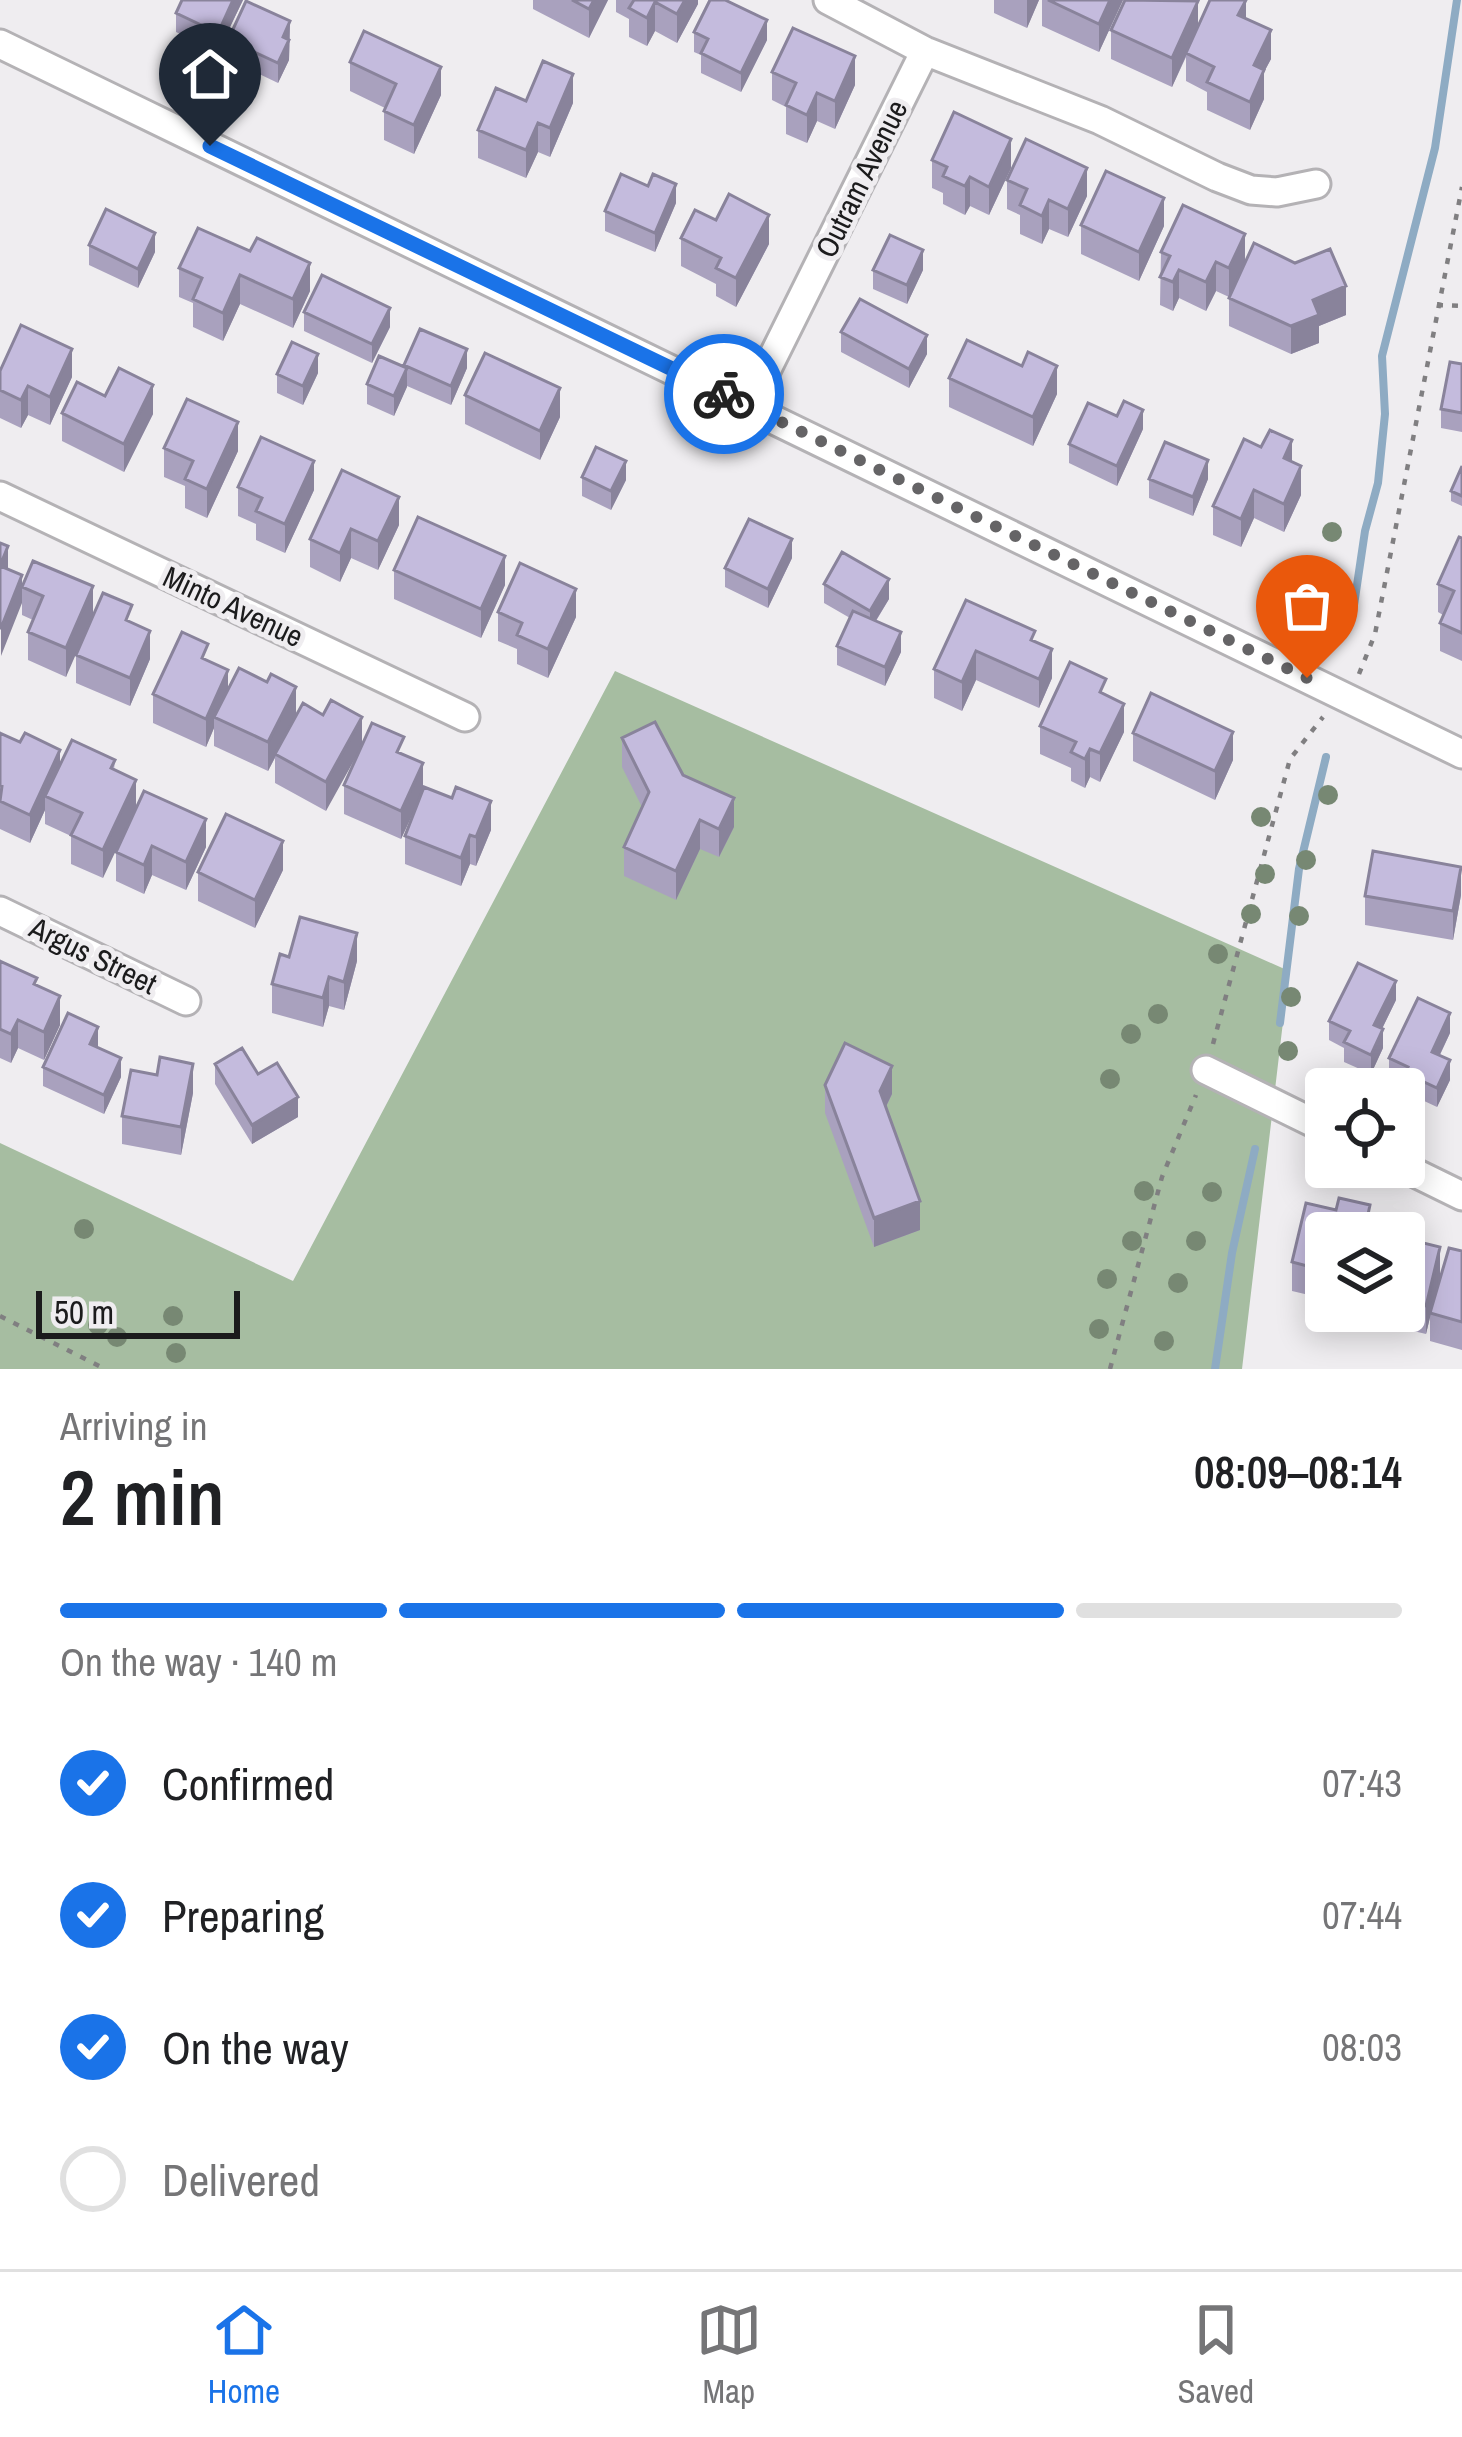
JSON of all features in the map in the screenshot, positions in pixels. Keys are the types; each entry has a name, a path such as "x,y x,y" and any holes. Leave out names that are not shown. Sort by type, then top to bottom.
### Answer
{"street":[{"path":"828,0 926,51 1100,120 1251,190 1277,192 1316,184"},
{"path":"0,44 1462,754"},
{"name":"Outram Avenue","path":"749,405 926,51"},
{"name":"Minto Avenue","path":"0,496 465,717"},
{"name":"Argus Street","path":"0,911 187,1001"},
{"path":"1206,1070 1305,1119"},
{"path":"1425,1178 1462,1196"}],"path":[{"path":"1110,1369 1162,1178 1206,1070 1290,759 1320,719 1350,699 1375,634 1462,187"},
{"path":"1437,304 1462,306"},
{"path":"0,1316 105,1369"}],"green space":[{"path":"615,671 1289,971 1242,1369 0,1369 0,1143 293,1281"}],"building":[{"path":"182,0 233,0 218,33 176,13"},
{"path":"572,0 594,0 589,9"},
{"path":"634,0 685,0 677,14 655,2 647,18 629,8"},
{"path":"710,0 725,0 767,20 741,73 701,53 708,39 694,32"},
{"path":"1048,0 1110,0 1099,24"},
{"path":"1125,0 1198,1 1172,58 1111,30"},
{"path":"1210,0 1246,0 1238,15 1271,30 1254,65 1264,70 1250,102 1207,82 1214,67 1186,53"},
{"path":"246,1 290,21 283,37 289,40 278,63 228,40"},
{"path":"793,28 855,56 835,101 817,93 807,115 786,105 796,83 772,72"},
{"path":"364,31 441,67 414,125 384,111 396,84 350,62"},
{"path":"543,61 573,74 550,128 538,123 526,150 478,130 496,88 526,101"},
{"path":"954,112 1011,139 989,187 970,177 965,186 943,176 947,167 932,160"},
{"path":"1026,139 1087,168 1068,209 1049,200 1042,216 1020,205 1027,189 1007,180"},
{"path":"1106,171 1164,198 1139,252 1081,225"},
{"path":"621,174 648,186 653,174 676,184 655,233 605,211"},
{"path":"729,194 769,215 736,278 716,268 721,258 681,238 695,210 716,220"},
{"path":"1183,205 1245,234 1229,268 1216,262 1206,282 1179,270 1173,282 1160,277 1170,256 1161,252"},
{"path":"106,209 155,233 138,269 89,245"},
{"path":"198,228 250,251 257,238 310,263 293,299 240,275 223,313 193,299 202,278 179,268"},
{"path":"890,235 923,250 907,285 873,270"},
{"path":"1254,243 1295,263 1330,249 1346,286 1313,300 1319,315 1291,326 1229,298"},
{"path":"322,275 390,308 372,344 304,312"},
{"path":"860,299 927,335 909,369 841,332"},
{"path":"21,325 72,349 50,397 28,386 21,400 0,390 0,371"},
{"path":"420,329 467,349 451,386 404,365"},
{"path":"967,340 1022,366 1028,352 1057,366 1033,417 949,378"},
{"path":"292,342 318,354 303,386 277,374"},
{"path":"485,353 560,388 540,431 465,395"},
{"path":"379,356 407,368 394,396 367,384"},
{"path":"1450,362 1462,364 1462,413 1441,409"},
{"path":"119,368 153,385 124,444 62,413 77,382 105,396"},
{"path":"187,399 238,422 207,489 185,479 193,461 164,448"},
{"path":"1124,401 1143,410 1117,466 1069,444 1088,403 1117,416"},
{"path":"1270,430 1292,440 1284,458 1301,466 1284,504 1254,490 1241,519 1213,506 1244,439 1261,447"},
{"path":"261,437 314,461 285,524 256,511 262,498 238,487"},
{"path":"1165,442 1208,460 1193,497 1149,479"},
{"path":"596,447 626,461 611,491 582,477"},
{"path":"1462,466 1462,496 1451,491"},
{"path":"342,470 399,497 378,541 351,529 340,553 310,539"},
{"path":"418,517 505,556 481,609 394,570"},
{"path":"749,519 792,539 768,589 725,568"},
{"path":"1459,537 1462,633 1440,623 1454,591 1438,584"},
{"path":"0,543 8,546 0,566"},
{"path":"842,552 889,579 870,611 824,584"},
{"path":"33,561 93,586 66,648 28,632 43,596 22,587"},
{"path":"520,563 576,589 548,649 517,635 522,623 498,612"},
{"path":"0,566 22,575 1,628 0,628"},
{"path":"103,593 132,605 126,620 150,631 130,678 76,655"},
{"path":"966,600 1035,631 1031,640 1052,649 1039,679 976,651 962,682 934,669"},
{"path":"853,611 901,632 885,667 837,646"},
{"path":"182,632 208,644 202,658 228,670 206,719 153,694"},
{"path":"1070,662 1106,679 1100,692 1124,704 1100,753 1090,749 1085,759 1071,752 1076,742 1040,726"},
{"path":"239,668 267,682 271,674 296,687 268,742 214,717"},
{"path":"1151,693 1233,732 1215,771 1133,733"},
{"path":"331,700 362,717 326,782 275,754 303,703 323,715"},
{"path":"655,722 683,775 734,798 719,829 700,820 676,871 624,847 649,792 622,738"},
{"path":"372,723 404,737 397,752 423,763 401,811 344,785"},
{"path":"0,733 20,742 25,733 60,750 30,815 0,801"},
{"path":"72,740 115,760 111,768 136,780 103,850 71,835 82,813 45,796"},
{"path":"424,787 452,798 456,787 491,801 461,858 405,836"},
{"path":"144,791 206,819 186,862 152,846 144,865 116,852"},
{"path":"226,814 283,841 255,900 198,872"},
{"path":"1373,851 1461,867 1453,911 1365,896"},
{"path":"300,917 357,933 344,982 329,977 323,998 272,984 280,954 289,957"},
{"path":"0,961 37,978 34,984 60,996 44,1032 18,1020 11,1034 0,1029"},
{"path":"1358,963 1396,981 1374,1025 1383,1029 1371,1055 1344,1042 1350,1031 1329,1021"},
{"path":"1418,998 1450,1013 1432,1052 1450,1060 1437,1088 1425,1082 1425,1068 1408,1068 1389,1058"},
{"path":"68,1013 98,1027 90,1044 121,1058 104,1095 43,1067"},
{"path":"845,1043 892,1066 880,1091 920,1201 874,1218 825,1085"},
{"path":"242,1048 258,1074 277,1063 298,1097 252,1125 215,1064"},
{"path":"160,1057 193,1064 181,1127 122,1116 131,1070 157,1075"},
{"path":"1339,1198 1370,1205 1368,1212 1305,1212 1305,1265 1292,1262 1306,1203 1336,1210"},
{"path":"1425,1243 1440,1247 1425,1306"},
{"path":"1449,1248 1462,1251 1462,1322 1430,1313"}],"waterway":[{"path":"1353,612 1365,531 1378,483 1385,414 1382,356 1435,148 1457,0"},
{"path":"1280,1023 1299,869 1326,757"},
{"path":"1215,1369 1232,1253 1255,1149"}],"way so far":[{"path":"724,394 1307,678"}],"route":[{"path":"210,146 724,394"}]}
